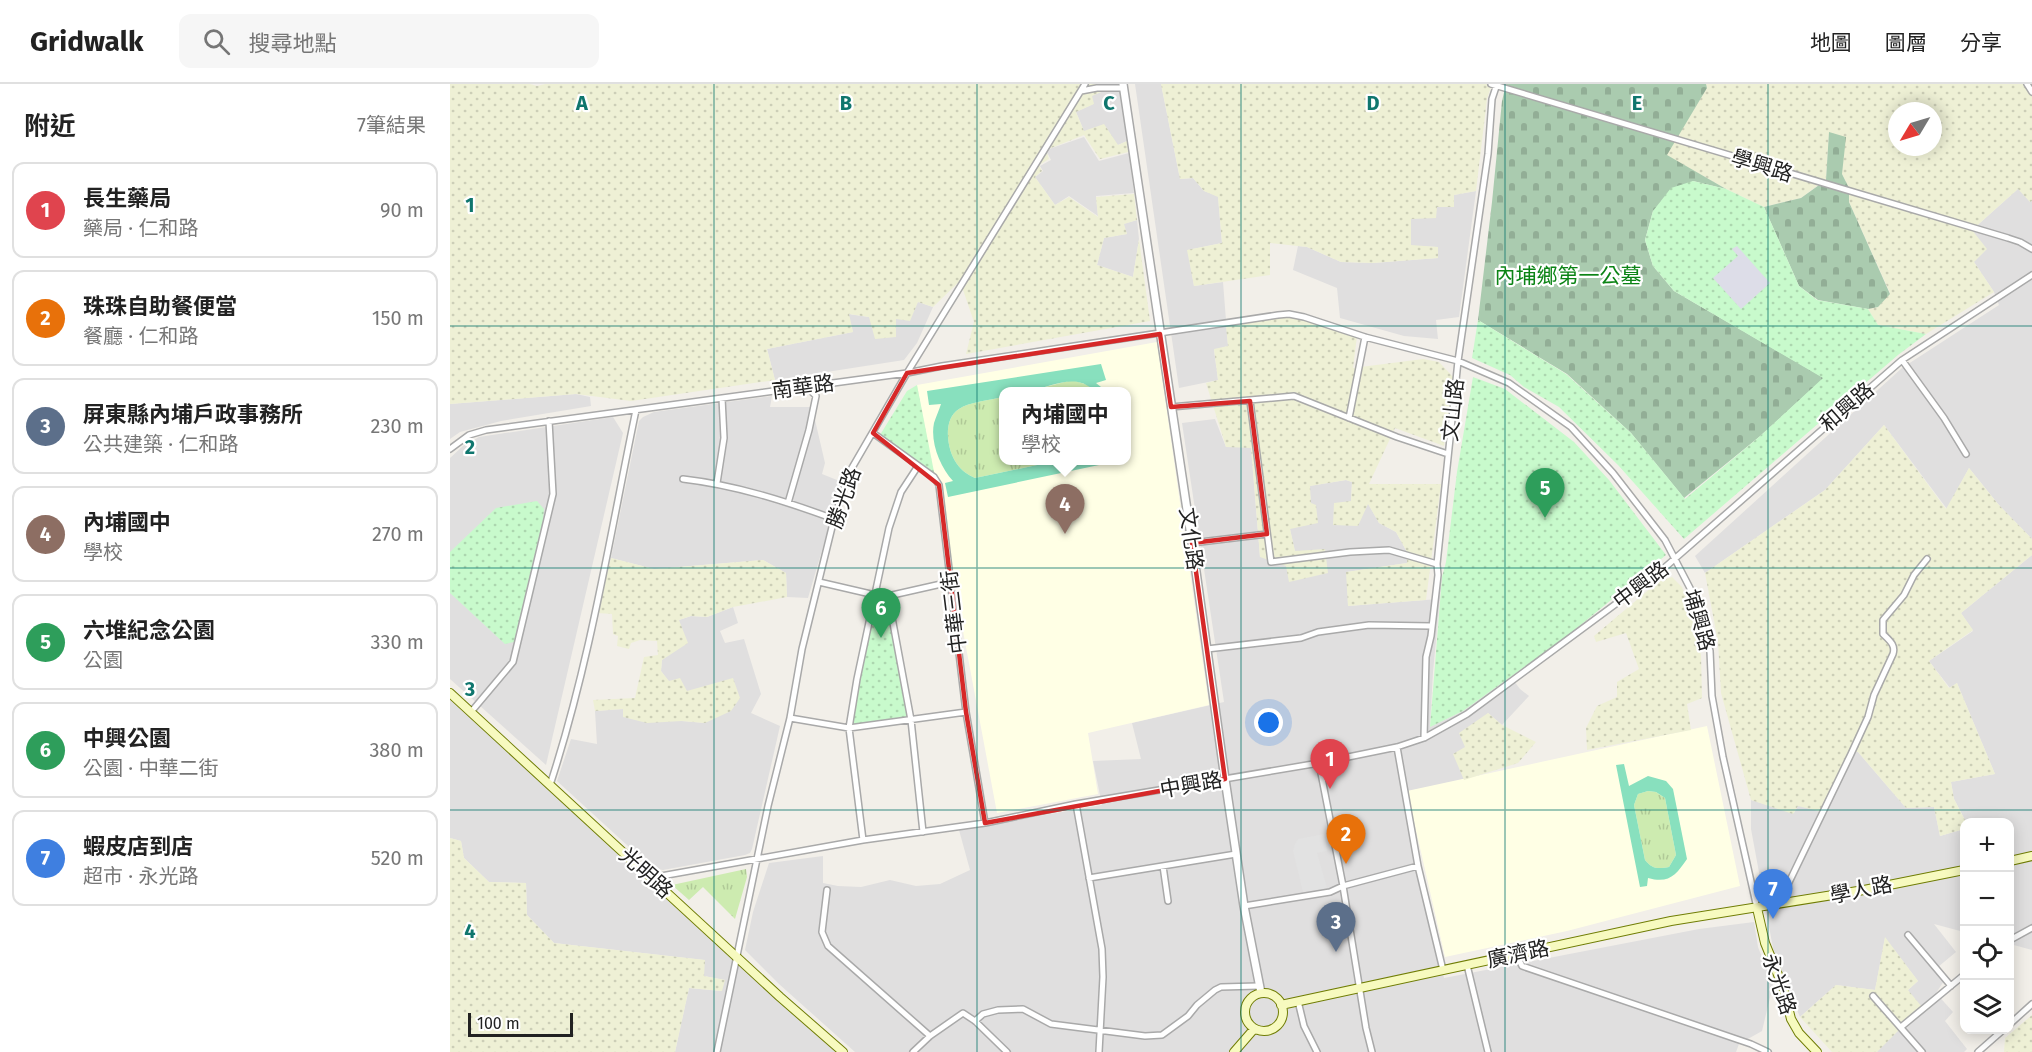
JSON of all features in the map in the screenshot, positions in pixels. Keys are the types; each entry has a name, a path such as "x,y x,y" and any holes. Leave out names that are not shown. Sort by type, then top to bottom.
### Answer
{"main road":[{"name":"光明路","path":"450,693 843,1052"},
{"path":"2014,860 2032,856"},
{"name":"學人路","path":"1756,908 1960,871"},
{"name":"廣濟路","path":"1281,1005 1671,921 1756,908"},
{"name":"永光路","path":"1756,908 1765,943 1783,987 1791,1019 1799,1033 1817,1052"},
{"path":"1259,990 1273,996 1281,1005 1282,1018 1274,1029 1261,1031 1254,1029 1246,1020 1245,1009 1250,999 1259,990"},
{"path":"1234,1052 1254,1029"}],"street":[{"name":"勝光路","path":"717,1052 768,806 790,718 802,649 834,519 849,473 907,373 1085,84"},
{"path":"2027,84 2032,92"},
{"name":"學興路","path":"1495,85 2008,238 2032,249"},
{"name":"文山路","path":"1424,738 1426,657 1431,636 1438,575 1437,564 1458,361 1488,154 1495,85"},
{"path":"1081,91 1123,86"},
{"name":"文化路","path":"1123,86 1236,854 1259,990"},
{"name":"和興路","path":"1676,558 1902,360 2032,275"},
{"name":"南華路","path":"450,448 469,435 486,430 907,373 1289,315 1304,317 1365,337"},
{"path":"1349,418 1365,337"},
{"name":"埔興路","path":"1365,337 1458,361 1509,383 1570,427 1613,472 1665,540 1692,592 1710,651 1714,706 1756,908"},
{"path":"1902,360 1944,418 1966,454"},
{"path":"788,502 809,430 816,396 806,386"},
{"path":"1171,408 1294,396 1397,437 1448,454"},
{"path":"717,483 724,438 722,398"},
{"path":"1250,401 1271,562 1350,552 1389,550 1437,564"},
{"path":"550,785 568,731 636,410"},
{"path":"471,712 513,662 553,494 549,421"},
{"name":"中華三街","path":"873,433 934,477 939,485 966,712 985,823"},
{"path":"863,840 849,728 889,528 901,492 918,466"},
{"path":"683,479 717,483 788,502 834,519"},
{"path":"1192,543 1267,534"},
{"name":"中興路","path":"650,878 863,840 985,823 1076,804 1319,763 1397,747 1424,738 1467,714 1676,558"},
{"path":"1779,903 1868,717 1874,695 1893,654 1892,644 1883,634 1883,620 1904,595 1914,575 1927,559"},
{"path":"819,582 888,596 950,582"},
{"path":"888,596 911,720 923,832"},
{"path":"1207,649 1301,638 1318,632 1370,625 1431,626"},
{"path":"790,718 849,728 966,712"},
{"path":"1397,747 1418,866 1443,970"},
{"path":"1319,763 1343,886 1358,987 1372,1052"},
{"path":"1076,804 1102,949 1103,977 1099,1052"},
{"path":"1089,878 1236,854"},
{"path":"1163,866 1168,901"},
{"path":"1244,906 1330,892 1343,886 1418,866"},
{"path":"827,890 822,932 828,946 930,1036"},
{"path":"2014,938 2032,928"},
{"path":"1908,935 1951,986"},
{"path":"1516,954 1522,966 1741,1040 1768,1052"},
{"path":"1467,965 1488,1052"},
{"path":"1901,1027 1960,979"},
{"path":"975,1021 983,1014 998,1010 1023,1010 1051,1024 1145,1036 1162,1035 1221,987 1259,990"},
{"path":"1873,996 1922,1052"},
{"path":"1298,1001 1304,1026 1317,1052"},
{"path":"2014,1020 2032,1004"},
{"path":"913,1052 930,1036 963,1013 975,1021 1007,1052"},
{"path":"1978,1052 1998,1034"}],"highlighted area":[{"path":"1160,334 1171,407 1250,401 1267,534 1192,543 1225,779 985,823 966,712 939,485 873,433 907,373"}],"shaded area":[{"path":"450,84 530,84 537,86 545,84 1119,84 1092,96 1094,104 1076,112 1084,131 1104,124 1118,145 1127,141 1128,152 1100,159 1084,135 1046,150 1049,159 1039,165 1042,171 1035,177 1055,205 1069,197 1098,217 1096,197 1134,194 1137,220 1124,224 1127,234 1104,238 1097,265 1133,277 1139,239 1150,321 966,354 974,322 960,281 933,307 918,302 910,321 896,319 896,337 875,339 869,317 849,314 853,332 767,349 775,380 631,401 576,394 450,404"},
{"path":"1135,84 1161,84 1180,179 1193,178 1204,191 1218,196 1222,243 1188,250 1194,286 1223,282 1228,346 1214,350 1218,380 1179,388"},
{"path":"1161,84 1492,84 1487,99 1476,191 1454,195 1454,207 1437,207 1436,218 1411,219 1411,245 1438,247 1438,258 1373,263 1341,262 1307,247 1270,243 1270,275 1194,286 1187,250 1222,243 1218,197 1204,191 1193,178 1180,179"},
{"path":"1706,84 2032,84 2032,201 2030,202 2018,189 1972,230 1987,249 1974,262 1994,292 1926,334 1878,325 1868,309 1878,307 1890,293 1849,202 1849,188 1829,133 1826,179 1801,198 1764,207 1726,189 1666,155 1707,88"},
{"path":"1119,85 1127,141 1118,145 1084,131 1076,112 1093,104 1091,96"},
{"path":"1084,137 1099,161 1129,153 1134,193 1096,196 1098,216 1069,196 1055,205 1035,177 1043,171 1040,166 1051,160 1046,150"},
{"path":"2019,188 2030,202 2032,201 2032,539 1998,504 1969,468 1947,509 1884,425 1825,490 1705,573 1695,556 1902,368 1999,305 1994,292 1974,262 1972,230"},
{"path":"1476,191 1459,317 1436,320 1438,339 1404,336 1340,318 1337,288 1293,270 1298,246 1307,247 1341,262 1373,263 1438,258 1438,247 1411,246 1411,219 1437,207 1454,195"},
{"path":"1137,220 1139,239 1133,277 1097,265 1104,238 1127,234 1123,224"},
{"path":"1737,246 1770,283 1741,309 1713,278 1738,256 1732,249"},
{"path":"918,302 933,307 917,343 904,360 775,380 767,349 853,332 848,314 869,317 896,337 896,319"},
{"path":"1291,316 1357,336 1353,368 1423,359 1439,362 1454,378 1444,446 1395,428 1369,484 1441,484 1426,600 1348,606 1346,572 1407,563 1407,552 1396,532 1379,523 1368,504 1358,526 1333,525 1334,503 1351,501 1352,482 1346,480 1310,486 1311,503 1316,505 1318,523 1290,529 1295,551 1325,549 1328,573 1289,582 1286,566 1260,557 1251,448 1226,447 1206,383 1218,380 1214,349 1228,346 1226,326 1266,317"},
{"path":"1157,342 1209,705 1088,733 1098,794 997,813 917,385"},
{"path":"576,394 590,397 591,406 501,421 460,432 450,439 450,404"},
{"path":"772,396 770,407 812,407 825,463 822,474 842,482 808,598 787,597 786,573 763,560 654,569 611,558 639,421 654,412"},
{"path":"613,417 623,433 546,765 450,679 450,458 463,446 479,437"},
{"path":"1215,419 1226,447 1251,447 1260,557 1295,552 1290,529 1311,504 1309,486 1346,480 1352,482 1351,501 1368,503 1379,523 1396,532 1407,552 1407,563 1347,572 1348,606 1438,599 1442,577 1430,727 1463,711 1566,637 1511,677 1529,696 1502,725 1488,713 1465,747 1464,780 1404,792 1444,978 1699,929 1754,922 1758,947 1773,985 1762,1031 1739,1044 1736,1052 855,1052 779,984 745,950 753,912 769,863 823,856 823,883 838,886 861,887 890,880 916,886 940,884 970,870 959,830 1102,805 1093,761 1141,759 1132,723 1224,702 1182,423"},
{"path":"1884,425 1946,509 1969,468 1998,504 2032,539 2032,555 1961,613 1973,630 1929,661 1949,688 1957,683 1995,774 1951,782 1954,799 1964,818 1960,818 1960,830 1940,836 1934,807 1906,808 1858,752 1849,751 1822,812 1798,806 1793,814 1751,800 1721,693 1718,642 1705,573 1825,490"},
{"path":"2032,555 2032,950 2014,945 2014,818 1964,818 1954,799 1951,782 1995,774 1957,683 1950,688 1929,661 1973,631 1961,613"},
{"path":"611,558 654,569 763,560 786,573 787,597 733,607 707,617 691,616 679,620 688,643 662,660 661,671 669,681 680,678 687,691 733,678 740,698 731,711 705,723 682,721 647,723 623,717 623,709 595,711 593,700 635,698 644,657 658,655 657,641 640,640 631,643 629,649 617,646 618,636 613,634 612,614 597,613"},
{"path":"1672,577 1682,587 1692,615 1701,655 1702,698 1687,704 1691,730 1587,750 1586,728 1597,706 1617,697 1617,682 1639,669 1626,633 1596,642 1594,636 1658,582"},
{"path":"733,607 738,623 720,631 725,643 744,639 761,694 751,713 780,726 752,849 745,855 663,870 652,868 557,781 571,739 597,744 595,711 623,709 682,721 705,723 687,691 669,682 661,671 662,660 679,620 691,616 707,617"},
{"path":"450,700 842,1052 675,1052 689,988 721,991 725,980 704,976 704,960 554,943 527,915 526,883 489,882 464,858 461,841 450,838"},
{"path":"1488,713 1502,725 1536,742 1518,763 1464,780 1453,754 1465,747 1459,733"},
{"path":"1707,726 1740,886 1567,931 1445,957 1407,791"},
{"path":"1849,751 1858,752 1906,808 1934,807 1940,836 1960,830 1960,931 1934,924 1956,952 1938,967 1946,978 1936,993 1953,1012 1945,1021 1967,1049 1964,1052 1877,1052 1908,990 1918,981 1885,938 1875,990 1836,985 1800,1017 1775,959 1751,829 1751,800 1794,813"},
{"path":"1324,834 1327,851 1317,853 1327,888 1303,892 1293,851 1295,844 1298,839"},
{"path":"450,838 461,841 464,858 489,882 526,883 527,915 554,943 705,960 704,976 725,980 722,991 689,988 675,1052 450,1052"},
{"path":"1885,937 1918,981 1908,990 1922,1007 1877,1052 1832,1052 1800,1017 1836,985 1875,990"},
{"path":"2032,1015 2032,1052 2004,1052 2005,1038 2014,1034 2014,1030"}],"green space":[{"name":"內埔鄉第一公墓","path":"1506,84 1706,84 1707,88 1667,155 1726,189 1693,181 1653,211 1645,240 1653,266 1674,291 1824,378 1759,437 1684,498 1631,433 1567,374 1478,320 1502,101"},
{"path":"1829,132 1846,137 1842,174 1849,188 1849,202 1890,294 1878,307 1868,309 1818,300 1799,286 1764,207 1801,198 1826,180"},
{"path":"1693,181 1726,189 1764,207 1799,286 1817,300 1868,309 1878,325 1926,334 1898,355 1684,539 1618,465 1559,407 1524,387 1510,375 1472,358 1478,320 1566,374 1631,433 1685,499 1759,437 1823,378 1674,291 1653,266 1645,240 1653,211 1671,188"},
{"path":"1101,364 1106,380 1096,383 1101,387 1089,387 1071,381 1043,387 999,387 999,398 959,409 950,420 948,427 949,444 957,464 975,478 1037,465 1099,465 948,497 945,483 953,481 940,462 933,438 934,423 941,404 929,405 927,391"},
{"path":"1473,377 1505,389 1574,442 1609,480 1666,555 1566,637 1463,711 1430,727 1442,577"},
{"path":"1072,380 1090,387 1045,387"},
{"path":"917,385 935,477 880,435 907,391"},
{"path":"999,398 999,465 1037,465 975,478 963,471 951,451 948,427 950,420 959,409"},
{"path":"537,501 544,509 543,520 514,642 505,644 450,593 450,552 496,508"},
{"path":"877,597 886,598 907,718 851,725"},
{"path":"1624,764 1629,786 1648,776 1666,781 1673,789 1687,859 1679,870 1667,879 1648,878 1647,886 1640,887 1616,765","holes":["1648,791 1656,792 1665,798 1676,855 1669,867 1662,868 1653,867 1645,860 1634,805 1638,794"]},
{"path":"1648,791 1656,792 1665,798 1676,855 1669,867 1656,868 1645,860 1634,805 1638,794"},
{"path":"746,869 747,877 735,919 703,887 689,900 672,885"}],"place":[{"name":"六堆紀念公園","path":"1545,518"},
{"name":"內埔國中","path":"1065,534"},
{"name":"中興公園","path":"881,638"},
{"name":"長生藥局","path":"1330,789"},
{"name":"珠珠自助餐便當","path":"1346,864"},
{"name":"蝦皮店到店","path":"1773,919"},
{"name":"屏東縣內埔戶政事務所","path":"1336,952"}]}
